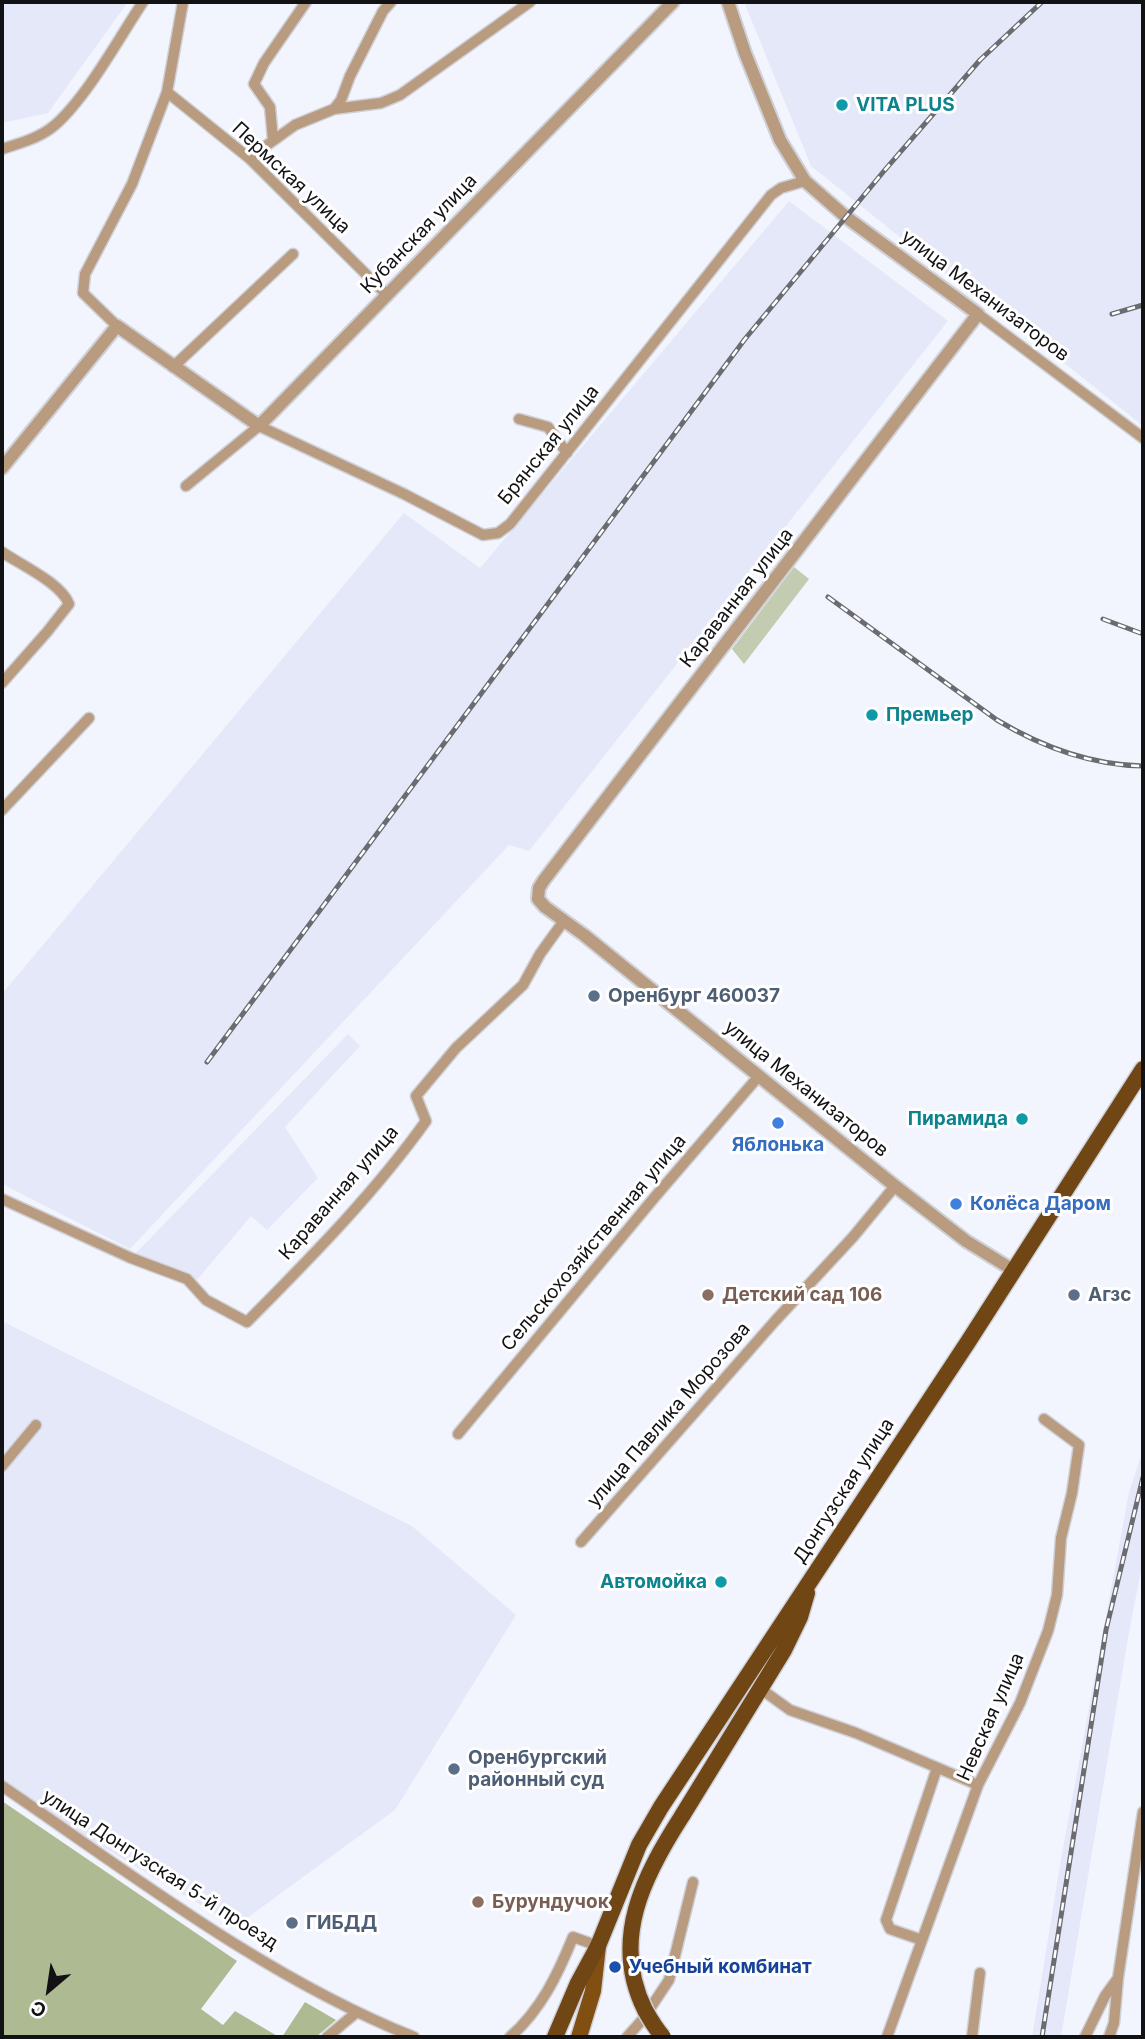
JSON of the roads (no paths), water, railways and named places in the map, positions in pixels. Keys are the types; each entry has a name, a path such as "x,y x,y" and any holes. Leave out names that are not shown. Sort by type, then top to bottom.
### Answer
{"highway":[{"name":"Донгузская улица","path":"555,2037 578,1983 598,1947 639,1845 650,1826 724,1709 968,1342 1143,1069"},
{"path":"663,2037 637,1994 631,1970 630,1944 634,1918 649,1871 785,1650 800,1617 812,1577"}],"main road":[{"name":"Донгузская улица","path":"579,2037 593,1991 598,1947"}],"street":[{"path":"2,149 37,137 55,125 83,92 143,2"},
{"path":"2,468 117,326 83,293 85,274 132,184 167,92 183,2"},
{"path":"273,140 271,107 254,84 264,63 306,2"},
{"path":"334,109 341,100 350,76 383,11 391,2"},
{"path":"249,158 295,125 334,109 382,103 400,95 530,2"},
{"name":"Кубанская улица","path":"186,486 259,426 674,2"},
{"name":"улица Механизаторов","path":"729,2 745,53 780,140 805,181 846,217 1143,438"},
{"name":"Пермская улица","path":"167,92 249,158 387,295"},
{"name":"Брянская улица","path":"117,326 259,426 404,494 483,536 498,533 510,524 771,195 781,188 805,181"},
{"path":"173,367 293,254"},
{"name":"Караванная улица","path":"545,907 538,899 539,888 978,314"},
{"path":"519,419 548,427 567,453"},
{"path":"2,552 57,587 69,604 2,683"},
{"path":"2,810 89,718"},
{"name":"улица Механизаторов","path":"545,907 895,1186 966,1241 1013,1270"},
{"name":"Караванная улица","path":"2,1199 131,1258 187,1279 206,1300 247,1322 329,1239 393,1167 426,1121 416,1096 456,1048 523,985 540,954 564,922"},
{"name":"Сельскохозяйственная улица","path":"458,1434 646,1207 758,1077"},
{"name":"улица Павлика Морозова","path":"582,1542 775,1321 853,1237 895,1186"},
{"name":"Невская улица","path":"887,2037 978,1785 1020,1703 1048,1631 1057,1595 1061,1538 1072,1493 1079,1445 1044,1419"},
{"path":"2,1466 36,1425"},
{"path":"761,1689 790,1710 856,1733 978,1785"},
{"path":"922,1940 890,1929 886,1920 937,1768"},
{"name":"улица Донгузская 5-й проезд","path":"2,1786 224,1937 356,2012 414,2037"},
{"path":"1109,2037 1114,2023 1118,1978 1143,1812"},
{"path":"627,2037 643,2019 669,1980 693,1882"},
{"path":"510,2037 539,2006 559,1973 573,1937 598,1947"},
{"path":"972,2037 979,1973"},
{"path":"1085,2037 1105,1996 1118,1978"},
{"path":"327,2037 356,2012"}],"railway":[{"path":"207,1062 745,339 980,60 1042,2"},
{"path":"1112,314 1143,305"},
{"path":"828,597 1014,730 1067,753 1104,762 1143,766"},
{"path":"1103,619 1143,634"},
{"path":"1042,2037 1106,1630 1143,1477"}],"place":[{"name":"VITA PLUS","path":"842,105"},
{"name":"Премьер","path":"872,715"},
{"name":"Оренбург 460037","path":"594,996"},
{"name":"Пирамида","path":"1022,1119"},
{"name":"Яблонька","path":"778,1123"},
{"name":"Колёса Даром","path":"956,1204"},
{"name":"Детский сад 106","path":"708,1295"},
{"name":"Агзс","path":"1074,1295"},
{"name":"Автомойка","path":"721,1582"},
{"name":"Оренбургский районный суд","path":"454,1769"},
{"name":"Бурундучок","path":"478,1902"},
{"name":"ГИБДД","path":"292,1923"},
{"name":"Учебный комбинат","path":"615,1967"}]}
